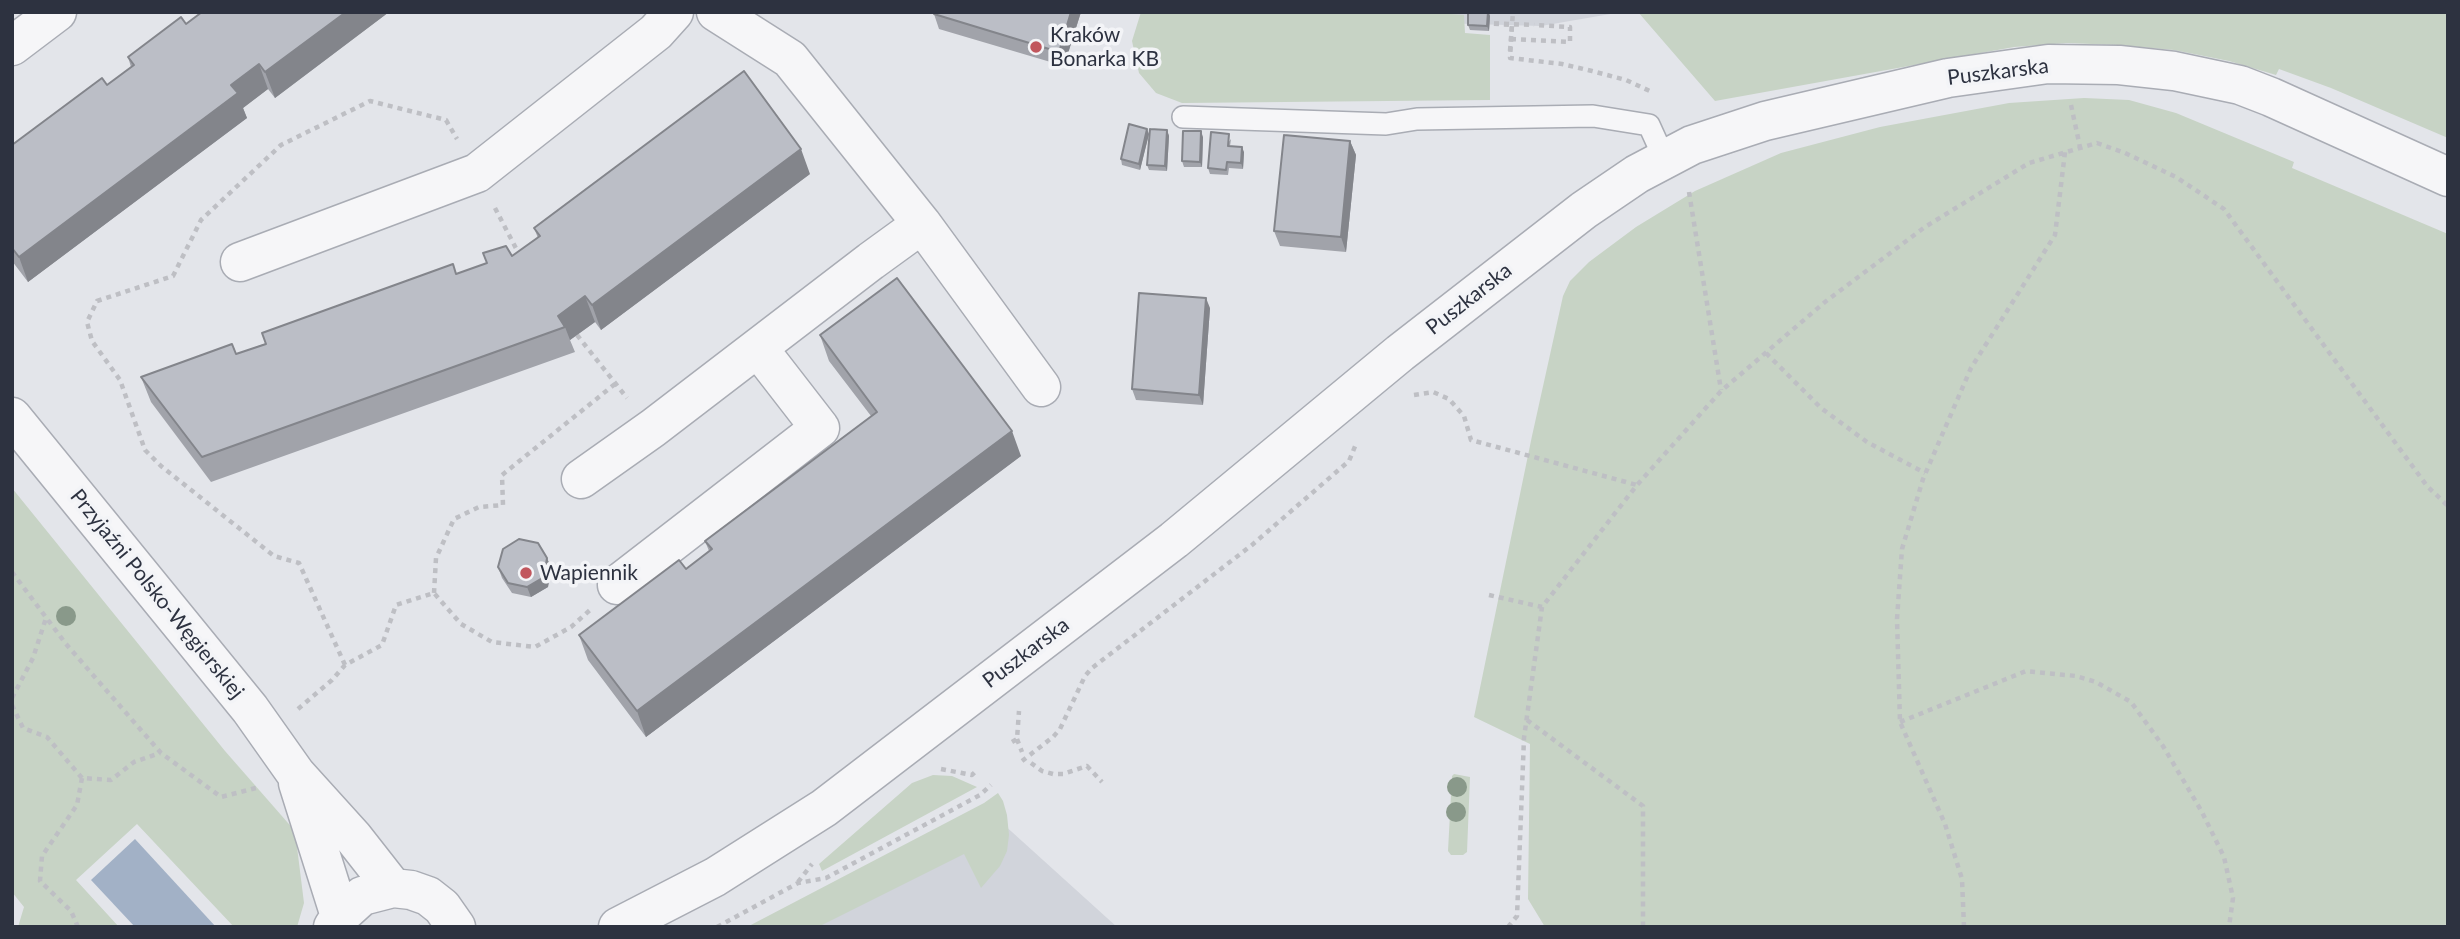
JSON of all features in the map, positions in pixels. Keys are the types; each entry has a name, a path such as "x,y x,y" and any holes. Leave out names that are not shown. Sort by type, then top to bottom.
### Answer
{"street":[{"path":"12,46 57,12"},
{"path":"240,262 477,173 656,32 674,12"},
{"path":"716,12 790,59 922,224 1041,387"},
{"name":"Puszkarska","path":"618,927 715,877 824,808 1174,540 1400,353 1506,270 1613,190 1664,158 1723,134 1838,102 1983,72 2036,65 2081,64 2149,67 2240,85 2448,177"},
{"path":"581,479 653,428 922,224"},
{"path":"617,585 820,428 758,348"},
{"name":"Przyjaźni Polsko-Węgierskiej","path":"12,417 250,709 337,921"},
{"name":"Przyjaźni Polsko-Węgierskiej","path":"280,780 354,836 393,888"},
{"path":"337,921 362,896 393,888 428,896 442,907 456,927"}],"lane":[{"path":"1183,117 1386,124 1417,119 1593,116 1649,125 1664,158"}],"path":[{"path":"1510,51 1513,12"},
{"path":"1479,23 1570,27 1570,42 1511,39"},
{"path":"1512,25 1510,58 1562,64 1592,71 1626,80 1653,92"},
{"path":"2068,94 2080,147"},
{"path":"345,665 299,563 274,556 161,466 145,450 120,380 92,341 87,322 97,301 173,276 201,220 281,145 370,101 446,120 524,264"},
{"path":"1508,927 1517,916 1526,719 1542,607 1637,485 1721,391 1825,302 1925,227 2029,163 2097,142 2176,177 2224,209 2427,486 2448,506"},
{"path":"1964,927 1962,879 1945,824 1900,722 1897,619 1902,549 1926,473 1971,368 2055,235 2065,152"},
{"path":"1688,191 1721,391"},
{"path":"576,335 653,428"},
{"path":"1766,353 1821,408 1867,442 1926,473"},
{"path":"615,383 502,475 503,505 479,507 454,519 436,558 434,593 461,624 492,642 535,647 570,627 617,585"},
{"path":"1410,397 1433,393 1449,398 1464,416 1471,440 1637,485"},
{"path":"1022,761 1060,729 1085,676 1092,668 1252,545 1349,461 1360,433"},
{"path":"12,572 46,617 161,753 220,797 280,780"},
{"path":"289,717 332,680 345,665 382,645 396,605 434,593"},
{"path":"1489,595 1542,607"},
{"path":"12,698 33,658 46,617"},
{"path":"1900,722 2026,671 2076,676 2096,682 2131,702 2176,768 2224,857 2233,898 2229,927"},
{"path":"12,705 23,728 47,737 82,778 111,780 134,762 161,753"},
{"path":"1526,719 1643,806 1643,927"},
{"path":"1017,739 1022,752"},
{"path":"1031,764 1053,774 1063,774 1087,766 1102,782"},
{"path":"78,927 71,911 40,881 42,856 77,805 82,778"},
{"path":"717,927 798,883 826,878 980,795 991,785"}],"shaded area":[{"path":"1285,12 1622,12 1541,26 1333,20"},
{"path":"991,813 1117,927 779,927"}],"green space":[{"path":"1141,12 1424,12 1464,15 1465,33 1490,35 1490,100 1182,103 1156,93 1139,73 1132,41"},
{"path":"1638,12 2448,12 2448,138 2279,69 2276,75 2229,61 2174,50 2117,45 2067,43 2014,47 1715,101"},
{"path":"2084,98 2129,100 2176,113 2294,162 2292,168 2448,234 2448,927 1545,927 1528,899 1530,744 1474,717 1532,436 1563,296 1570,281 1589,262 1636,227 1695,191 1781,153 1880,127 2009,103"},
{"path":"12,488 225,751 295,831 304,903 297,927 234,927 137,824 76,880 119,927 18,927 24,907 12,892"},
{"path":"1454,774 1470,777 1467,852 1463,855 1451,855 1448,851"},
{"path":"933,775 952,776 977,787 822,871 819,864 912,783"},
{"path":"998,793 1007,815 1007,851 1000,866 981,888 964,854 818,927 747,927 984,803"}],"water":[{"path":"135,839 216,927 135,927 91,880"}],"building":[{"path":"202,12 346,12 265,72 259,64 231,85 238,93 19,257 12,248 12,145 102,78 107,85 134,65 128,57 181,17 186,24"},
{"path":"934,12 1071,12 1059,52"},
{"path":"1468,12 1488,12 1487,26 1468,25"},
{"path":"744,71 801,149 592,305 585,296 558,316 565,327 202,457 141,377 232,344 236,354 266,344 262,333 453,264 456,274 487,263 483,253 506,246 512,256 540,236 534,228"},
{"path":"1129,124 1147,129 1139,164 1121,159"},
{"path":"1150,129 1167,130 1165,166 1147,165"},
{"path":"1183,131 1201,131 1200,162 1182,161"},
{"path":"1211,132 1229,134 1228,146 1242,147 1241,163 1227,162 1226,170 1208,168"},
{"path":"1284,135 1350,141 1341,237 1274,231"},
{"path":"897,278 1012,431 637,711 579,635 679,560 686,569 712,549 705,541 877,412 820,335"},
{"path":"1139,293 1206,298 1199,395 1132,389"},
{"name":"Wapiennik","path":"519,539 538,543 547,558 544,577 527,587 508,583 498,567 503,549"}],"place":[{"name":"Kraków Bonarka KB","path":"1036,47"},
{"name":"Wapiennik","path":"526,573"}]}
